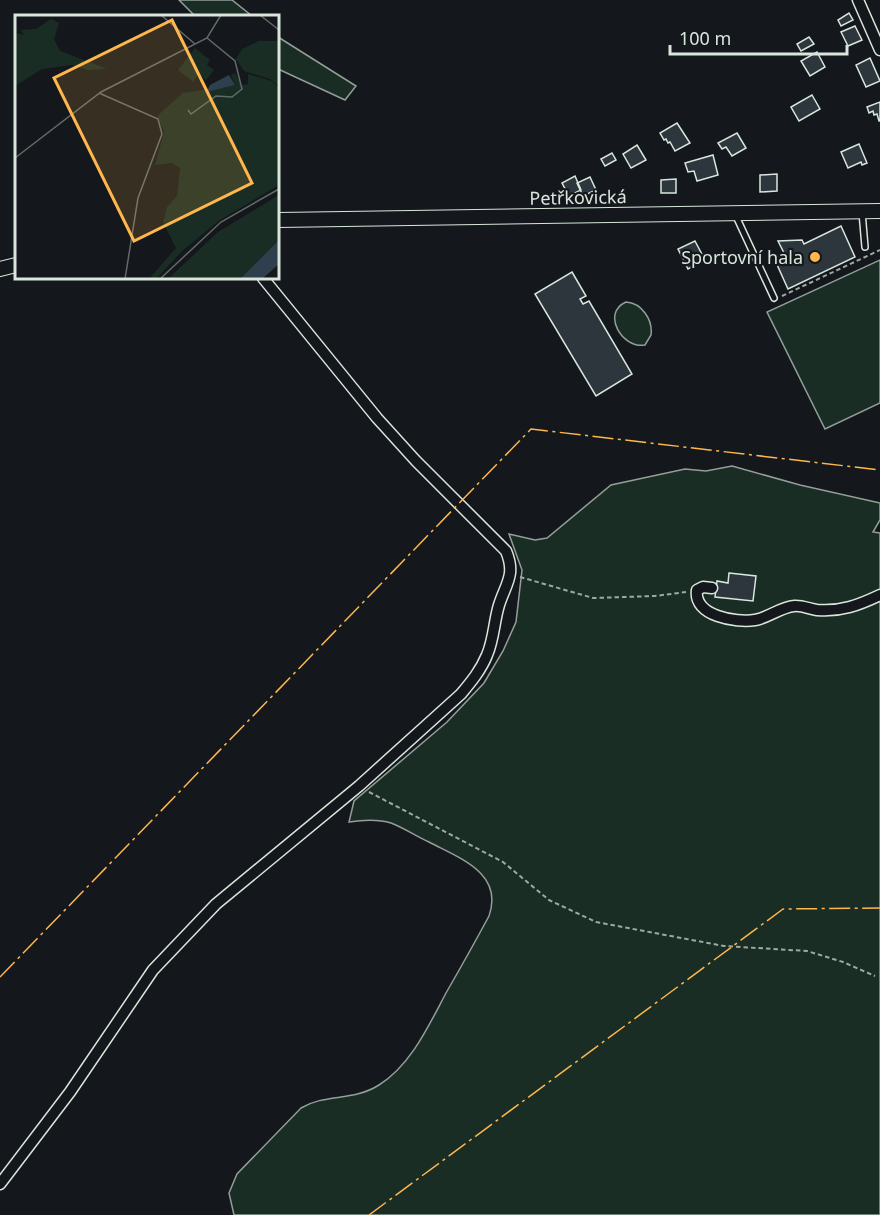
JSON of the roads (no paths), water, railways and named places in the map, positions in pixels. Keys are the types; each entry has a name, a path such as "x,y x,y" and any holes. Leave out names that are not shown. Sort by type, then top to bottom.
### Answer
{"street":[{"path":"858,0 880,50"},
{"name":"Petřkovická","path":"279,220 880,211"},
{"path":"0,269 15,265"},
{"path":"0,1184 70,1092 153,970 216,904 359,786 461,694 476,677 488,654 499,604 509,584 511,564 506,551 416,461 377,418 264,279"},
{"path":"712,588 703,587 697,590 698,604 719,618 754,620 794,606 816,610 844,609 880,596"}],"lane":[{"path":"862,211 865,248"},
{"path":"734,212 774,298"}],"place":[{"name":"Sportovní hala","path":"815,257"}]}
